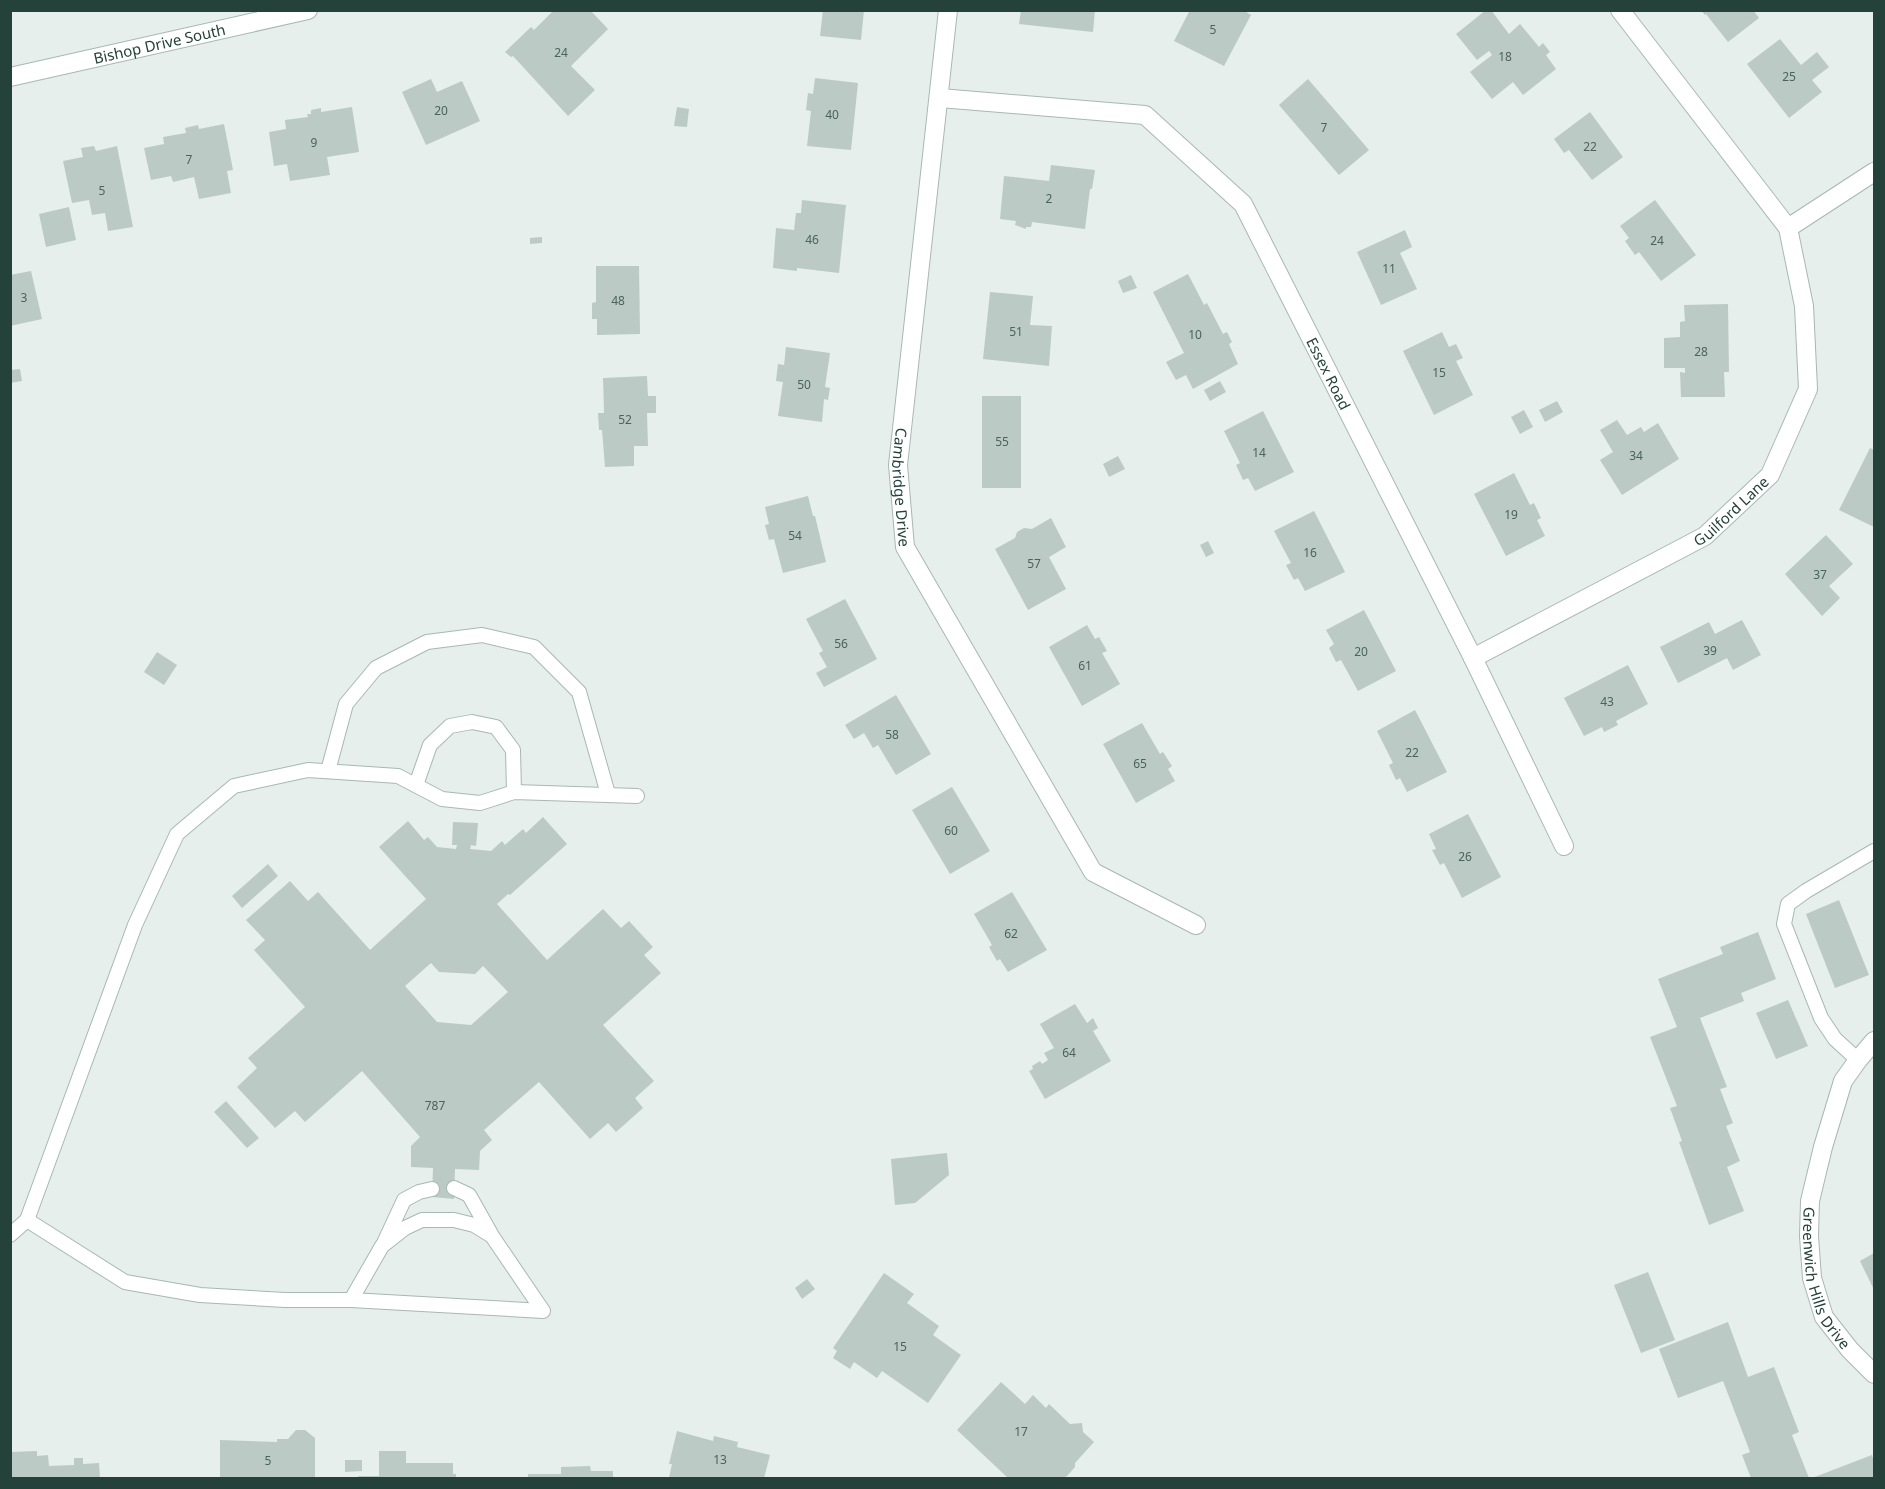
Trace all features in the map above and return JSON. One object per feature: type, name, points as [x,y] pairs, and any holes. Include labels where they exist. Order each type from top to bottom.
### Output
[{"type":"street","name":"Bishop Drive South","points":[[10,77],[308,10]]},
{"type":"street","name":"Cambridge Drive","points":[[948,10],[898,465],[905,547],[1094,872],[1196,925]]},
{"type":"street","name":"Guilford Lane","points":[[1473,658],[1705,536],[1770,476],[1808,388],[1804,306],[1788,228],[1620,10]]},
{"type":"street","name":"Essex Road","points":[[940,98],[1145,115],[1243,204],[1473,658],[1564,846]]},
{"type":"street","points":[[1788,228],[1875,172]]},
{"type":"street","name":"Greenwich Hills Drive","points":[[1875,1041],[1843,1081],[1810,1201],[1809,1236],[1812,1278],[1824,1317],[1850,1350],[1875,1374]]},
{"type":"lane","points":[[328,771],[346,704],[376,668],[427,642],[482,635],[534,647],[579,692],[608,794]]},
{"type":"lane","points":[[416,785],[430,745],[450,726],[472,722],[496,727],[513,750],[514,792]]},
{"type":"lane","points":[[10,1235],[27,1220],[135,925],[177,834],[234,786],[308,770],[398,776],[442,799],[480,803],[514,792],[637,796]]},
{"type":"lane","points":[[1858,1060],[1836,1039],[1821,1018],[1784,924],[1788,904],[1875,851]]},
{"type":"lane","points":[[27,1220],[125,1282],[200,1295],[285,1300],[351,1300],[543,1311],[492,1236],[469,1195],[454,1188]]},
{"type":"lane","points":[[351,1300],[382,1246],[404,1200],[419,1192],[432,1189]]},
{"type":"lane","points":[[382,1246],[405,1228],[422,1220],[454,1220],[474,1225],[492,1236]]},
{"type":"building","points":[[554,10],[590,10],[608,29],[571,66],[595,90],[568,116],[513,56],[505,52],[531,27],[534,30]]},
{"type":"building","points":[[823,10],[864,10],[861,40],[820,36]]},
{"type":"building","points":[[1021,10],[1095,10],[1093,32],[1019,24]]},
{"type":"building","points":[[1190,10],[1243,10],[1251,15],[1224,66],[1174,41]]},
{"type":"building","points":[[1486,10],[1491,10],[1509,34],[1520,24],[1539,47],[1543,43],[1550,52],[1546,55],[1556,69],[1523,95],[1513,82],[1492,99],[1470,72],[1492,55],[1489,51],[1477,60],[1456,34]]},
{"type":"building","points":[[1701,10],[1753,10],[1759,18],[1728,42]]},
{"type":"building","points":[[1780,39],[1801,65],[1817,52],[1829,67],[1812,80],[1822,92],[1789,118],[1747,64]]},
{"type":"building","points":[[815,78],[858,83],[851,150],[807,146],[811,111],[806,110],[808,93],[813,94]]},
{"type":"building","points":[[431,79],[437,92],[462,81],[480,121],[426,145],[402,92]]},
{"type":"building","points":[[1308,79],[1369,150],[1339,175],[1279,105]]},
{"type":"building","points":[[352,107],[359,152],[327,157],[330,175],[290,181],[287,164],[274,166],[269,132],[286,129],[285,120],[308,117],[307,114],[311,114],[311,110],[321,108],[321,112]]},
{"type":"building","points":[[677,107],[689,109],[687,127],[674,126]]},
{"type":"building","points":[[1590,112],[1623,157],[1592,180],[1569,150],[1564,153],[1554,139]]},
{"type":"building","points":[[224,124],[233,170],[227,171],[231,193],[199,199],[194,177],[173,182],[171,176],[151,180],[144,148],[164,144],[163,137],[186,133],[185,128],[198,125],[199,129]]},
{"type":"building","points":[[94,146],[96,151],[117,146],[133,227],[108,231],[105,213],[92,215],[89,200],[72,203],[63,161],[83,157],[81,148]]},
{"type":"building","points":[[1051,165],[1095,170],[1085,229],[1032,222],[1031,227],[1026,227],[1026,229],[1015,225],[1016,221],[1000,219],[1004,176],[1049,181]]},
{"type":"building","points":[[802,200],[846,205],[839,273],[797,268],[797,271],[773,268],[776,228],[794,230],[796,213],[801,213]]},
{"type":"building","points":[[1655,200],[1696,255],[1661,281],[1639,252],[1635,255],[1625,241],[1629,238],[1620,226]]},
{"type":"building","points":[[69,207],[76,240],[46,247],[39,214]]},
{"type":"building","points":[[1405,230],[1412,247],[1400,253],[1417,289],[1381,305],[1357,252]]},
{"type":"building","points":[[542,237],[542,243],[530,244],[530,238]]},
{"type":"building","points":[[596,266],[639,266],[640,334],[597,335],[597,319],[592,319],[592,303],[596,302]]},
{"type":"building","points":[[31,271],[42,319],[10,326],[10,275]]},
{"type":"building","points":[[1188,274],[1223,334],[1227,332],[1232,342],[1229,344],[1238,364],[1193,389],[1186,375],[1176,380],[1166,362],[1184,353],[1153,292]]},
{"type":"building","points":[[1131,275],[1137,288],[1123,293],[1118,281]]},
{"type":"building","points":[[990,292],[1033,296],[1030,325],[1052,326],[1049,366],[983,359]]},
{"type":"building","points":[[1728,304],[1729,372],[1724,372],[1725,397],[1681,397],[1680,372],[1685,373],[1685,368],[1664,368],[1664,338],[1680,337],[1680,322],[1685,321],[1684,305]]},
{"type":"building","points":[[1442,332],[1449,347],[1456,344],[1463,358],[1456,361],[1473,395],[1434,415],[1403,351]]},
{"type":"building","points":[[786,347],[830,353],[825,387],[830,388],[828,400],[824,399],[822,422],[778,416],[783,382],[776,381],[778,364],[784,365]]},
{"type":"building","points":[[20,369],[22,381],[10,383],[10,370]]},
{"type":"building","points":[[647,376],[648,396],[656,396],[656,413],[647,413],[648,446],[634,446],[634,466],[605,467],[598,413],[604,413],[603,378]]},
{"type":"building","points":[[1220,381],[1226,392],[1210,401],[1204,390]]},
{"type":"building","points":[[982,396],[1021,396],[1021,488],[982,488]]},
{"type":"building","points":[[1557,401],[1563,412],[1545,422],[1539,410]]},
{"type":"building","points":[[1524,410],[1533,427],[1520,434],[1511,417]]},
{"type":"building","points":[[1263,411],[1294,472],[1255,491],[1248,478],[1243,480],[1236,465],[1240,463],[1224,431]]},
{"type":"building","points":[[1617,420],[1627,435],[1641,427],[1644,432],[1658,423],[1679,459],[1622,495],[1600,460],[1613,452],[1600,430]]},
{"type":"building","points":[[1870,448],[1874,450],[1874,527],[1839,510]]},
{"type":"building","points":[[1118,456],[1125,469],[1109,477],[1103,464]]},
{"type":"building","points":[[1514,473],[1530,505],[1534,503],[1541,518],[1537,520],[1545,536],[1506,556],[1474,494]]},
{"type":"building","points":[[808,496],[826,562],[783,573],[774,539],[769,540],[765,525],[769,524],[765,507]]},
{"type":"building","points":[[1314,511],[1345,572],[1305,591],[1298,578],[1294,580],[1286,565],[1291,563],[1274,531]]},
{"type":"building","points":[[1051,518],[1066,547],[1049,557],[1066,589],[1028,610],[995,549],[1015,538],[1017,532],[1024,528],[1032,529]]},
{"type":"building","points":[[1826,535],[1853,564],[1829,586],[1840,598],[1822,616],[1785,574]]},
{"type":"building","points":[[1208,541],[1214,553],[1206,557],[1200,545]]},
{"type":"building","points":[[845,599],[877,659],[824,687],[816,673],[827,667],[819,653],[823,651],[806,619]]},
{"type":"building","points":[[1364,610],[1396,671],[1358,691],[1341,660],[1336,662],[1329,648],[1334,644],[1326,630]]},
{"type":"building","points":[[1742,620],[1761,655],[1733,670],[1727,658],[1678,683],[1660,647],[1709,622],[1715,634]]},
{"type":"building","points":[[1087,625],[1095,639],[1099,637],[1107,651],[1102,653],[1120,684],[1082,706],[1049,647]]},
{"type":"building","points":[[157,652],[177,665],[164,685],[144,672]]},
{"type":"building","points":[[1628,665],[1648,704],[1616,721],[1618,725],[1604,732],[1602,727],[1584,736],[1564,698]]},
{"type":"building","points":[[896,695],[931,754],[896,775],[878,745],[873,748],[864,733],[854,739],[845,725]]},
{"type":"building","points":[[1415,710],[1447,772],[1407,792],[1400,778],[1396,780],[1389,765],[1393,763],[1377,731]]},
{"type":"building","points":[[1142,723],[1160,754],[1163,752],[1172,766],[1168,769],[1175,781],[1136,803],[1103,744]]},
{"type":"building","points":[[952,787],[990,851],[950,874],[912,810]]},
{"type":"building","points":[[1468,814],[1501,877],[1462,898],[1444,863],[1440,865],[1432,850],[1436,849],[1429,834]]},
{"type":"building","points":[[543,817],[567,844],[497,904],[547,960],[603,909],[621,928],[629,921],[653,947],[644,955],[661,973],[603,1025],[654,1081],[635,1098],[643,1108],[616,1132],[608,1123],[590,1139],[539,1082],[484,1130],[492,1140],[480,1151],[479,1170],[455,1169],[454,1199],[432,1197],[433,1168],[411,1167],[411,1146],[420,1137],[362,1071],[305,1122],[295,1111],[275,1128],[237,1087],[257,1068],[248,1058],[305,1007],[254,950],[265,940],[246,920],[290,881],[308,901],[318,892],[370,950],[426,899],[379,847],[408,821],[424,840],[428,837],[437,847],[456,849],[457,845],[452,845],[453,822],[478,823],[476,846],[471,845],[470,849],[491,851],[502,841],[505,845],[523,829],[526,833]],"holes":[[[431,963],[439,972],[475,974],[483,966],[508,992],[471,1025],[437,1022],[405,986]]]},
{"type":"building","points":[[268,864],[278,876],[242,908],[232,896]]},
{"type":"building","points":[[1012,892],[1047,950],[1008,972],[1000,959],[997,961],[989,947],[992,945],[974,914]]},
{"type":"building","points":[[1839,900],[1869,975],[1835,988],[1806,914]]},
{"type":"building","points":[[1758,932],[1776,979],[1741,993],[1744,1001],[1700,1018],[1727,1087],[1720,1089],[1733,1123],[1726,1126],[1740,1161],[1727,1167],[1744,1211],[1709,1225],[1679,1142],[1682,1141],[1670,1108],[1677,1106],[1650,1037],[1677,1027],[1658,979],[1723,954],[1720,947]]},
{"type":"building","points":[[1788,1000],[1808,1046],[1776,1059],[1756,1013]]},
{"type":"building","points":[[1075,1004],[1087,1023],[1093,1018],[1098,1028],[1093,1031],[1111,1061],[1045,1099],[1029,1071],[1040,1061],[1042,1064],[1048,1060],[1044,1053],[1054,1048],[1040,1024]]},
{"type":"building","points":[[226,1101],[259,1138],[247,1148],[214,1112]]},
{"type":"building","points":[[947,1153],[949,1175],[915,1203],[895,1205],[891,1159]]},
{"type":"building","points":[[1874,1253],[1874,1290],[1860,1261]]},
{"type":"building","points":[[1648,1272],[1675,1340],[1641,1353],[1614,1285]]},
{"type":"building","points":[[884,1273],[914,1294],[907,1303],[939,1326],[933,1335],[961,1355],[928,1403],[882,1371],[877,1378],[854,1362],[850,1369],[833,1358],[837,1351],[833,1348]]},
{"type":"building","points":[[807,1279],[815,1289],[802,1299],[795,1288]]},
{"type":"building","points":[[1728,1322],[1748,1377],[1774,1367],[1799,1432],[1792,1435],[1809,1478],[1751,1478],[1742,1455],[1750,1452],[1723,1381],[1678,1398],[1659,1349]]},
{"type":"building","points":[[1001,1382],[1025,1404],[1033,1395],[1046,1408],[1049,1404],[1070,1424],[1082,1423],[1083,1432],[1094,1442],[1075,1463],[1075,1467],[1067,1476],[1062,1478],[1008,1478],[957,1430]]},
{"type":"building","points":[[296,1430],[305,1430],[315,1438],[315,1478],[220,1478],[220,1440],[277,1442],[277,1439],[288,1439]]},
{"type":"building","points":[[677,1431],[713,1441],[714,1436],[738,1442],[737,1447],[770,1455],[764,1478],[669,1478],[672,1464],[669,1464]]},
{"type":"building","points":[[37,1451],[37,1456],[48,1455],[49,1466],[74,1465],[74,1458],[83,1458],[83,1464],[99,1463],[100,1478],[10,1478],[10,1452]]},
{"type":"building","points":[[379,1451],[406,1451],[406,1463],[453,1463],[453,1474],[456,1474],[456,1478],[358,1478],[358,1476],[379,1476]]},
{"type":"building","points":[[1872,1455],[1874,1478],[1812,1478]]},
{"type":"building","points":[[345,1460],[362,1460],[362,1471],[345,1472]]},
{"type":"building","points":[[590,1466],[591,1471],[613,1471],[613,1478],[528,1478],[528,1474],[561,1474],[561,1467]]}]
